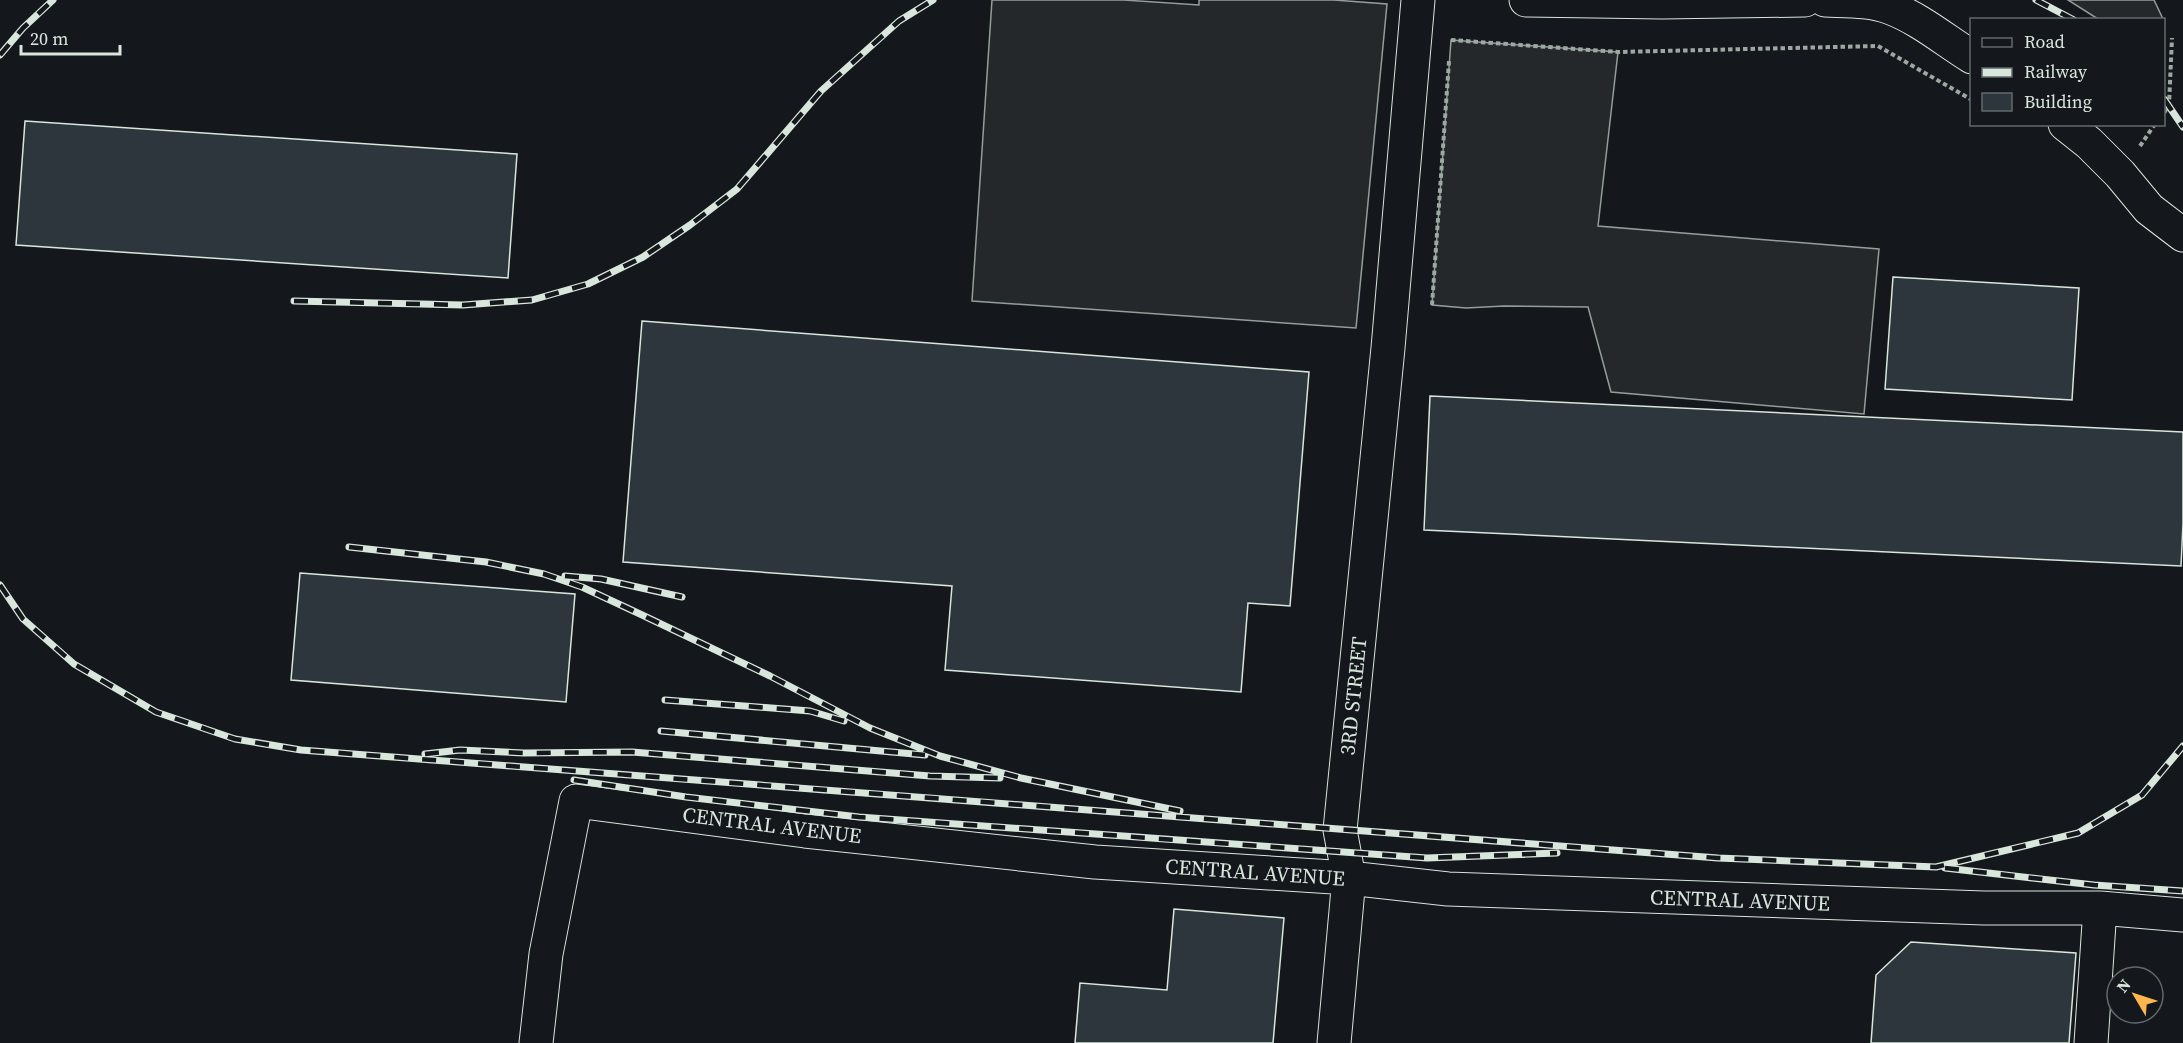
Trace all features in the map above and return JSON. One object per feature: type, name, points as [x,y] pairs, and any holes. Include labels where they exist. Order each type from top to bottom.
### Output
[{"type":"street","name":"3RD STREET","points":[[1334,1043],[1349,878],[1340,830],[1388,348],[1418,0]]},
{"type":"street","points":[[1526,0],[1662,2],[1805,0]]},
{"type":"street","points":[[1825,0],[1861,1],[1890,8],[1915,20],[1970,56]]},
{"type":"street","points":[[2068,126],[2089,143],[2150,208],[2183,235]]},
{"type":"street","name":"CENTRAL AVENUE","points":[[536,1043],[546,954],[576,801],[805,831],[1095,862],[1349,878],[1448,890],[1984,908],[2100,908],[2183,915]]},
{"type":"street","points":[[2091,1043],[2100,908]]},
{"type":"path","points":[[1432,305],[1451,30]]},
{"type":"path","points":[[2165,110],[2169,105],[2172,38]]},
{"type":"path","points":[[1451,40],[1618,52],[1878,46],[1970,99]]},
{"type":"shaded area","points":[[992,0],[1124,0],[1199,5],[1199,0],[1334,0],[1387,4],[1356,328],[972,301]]},
{"type":"shaded area","points":[[2068,0],[2154,0],[2163,18],[2096,18]]},
{"type":"shaded area","points":[[1451,40],[1618,52],[1598,226],[1879,249],[1864,414],[1611,392],[1588,307],[1466,308],[1432,305]]},
{"type":"building","points":[[25,121],[517,154],[508,278],[16,245]]},
{"type":"building","points":[[1893,277],[2079,288],[2072,400],[1885,389]]},
{"type":"building","points":[[642,321],[1309,372],[1290,606],[1248,603],[1241,692],[945,670],[952,586],[623,562]]},
{"type":"building","points":[[1430,396],[2183,432],[2181,566],[1424,530]]},
{"type":"building","points":[[300,573],[575,594],[566,702],[291,680]]},
{"type":"building","points":[[1174,909],[1284,918],[1273,1043],[1075,1043],[1080,983],[1167,990]]},
{"type":"building","points":[[1911,942],[2076,953],[2069,1043],[1871,1043],[1876,975]]},
{"type":"railway","points":[[0,55],[23,28],[53,0]]},
{"type":"railway","points":[[294,301],[463,305],[532,300],[588,284],[643,257],[737,189],[821,91],[899,21],[933,0]]},
{"type":"railway","points":[[2036,0],[2070,18]]},
{"type":"railway","points":[[2165,100],[2183,127]]},
{"type":"railway","points":[[349,547],[486,562],[544,574],[582,587],[770,676],[870,728],[940,756],[1021,778],[1180,811]]},
{"type":"railway","points":[[565,576],[601,579],[682,597]]},
{"type":"railway","points":[[0,585],[23,619],[74,664],[156,712],[235,739],[301,750],[1718,858],[1936,867],[2078,833],[2142,795],[2183,746]]},
{"type":"railway","points":[[665,700],[810,711],[844,721]]},
{"type":"railway","points":[[661,731],[925,755]]},
{"type":"railway","points":[[425,754],[460,750],[524,753],[632,752],[930,776],[1000,778]]},
{"type":"railway","points":[[574,780],[686,797],[859,817],[1427,858],[1557,853]]},
{"type":"railway","points":[[1945,868],[2094,885],[2183,891]]}]
